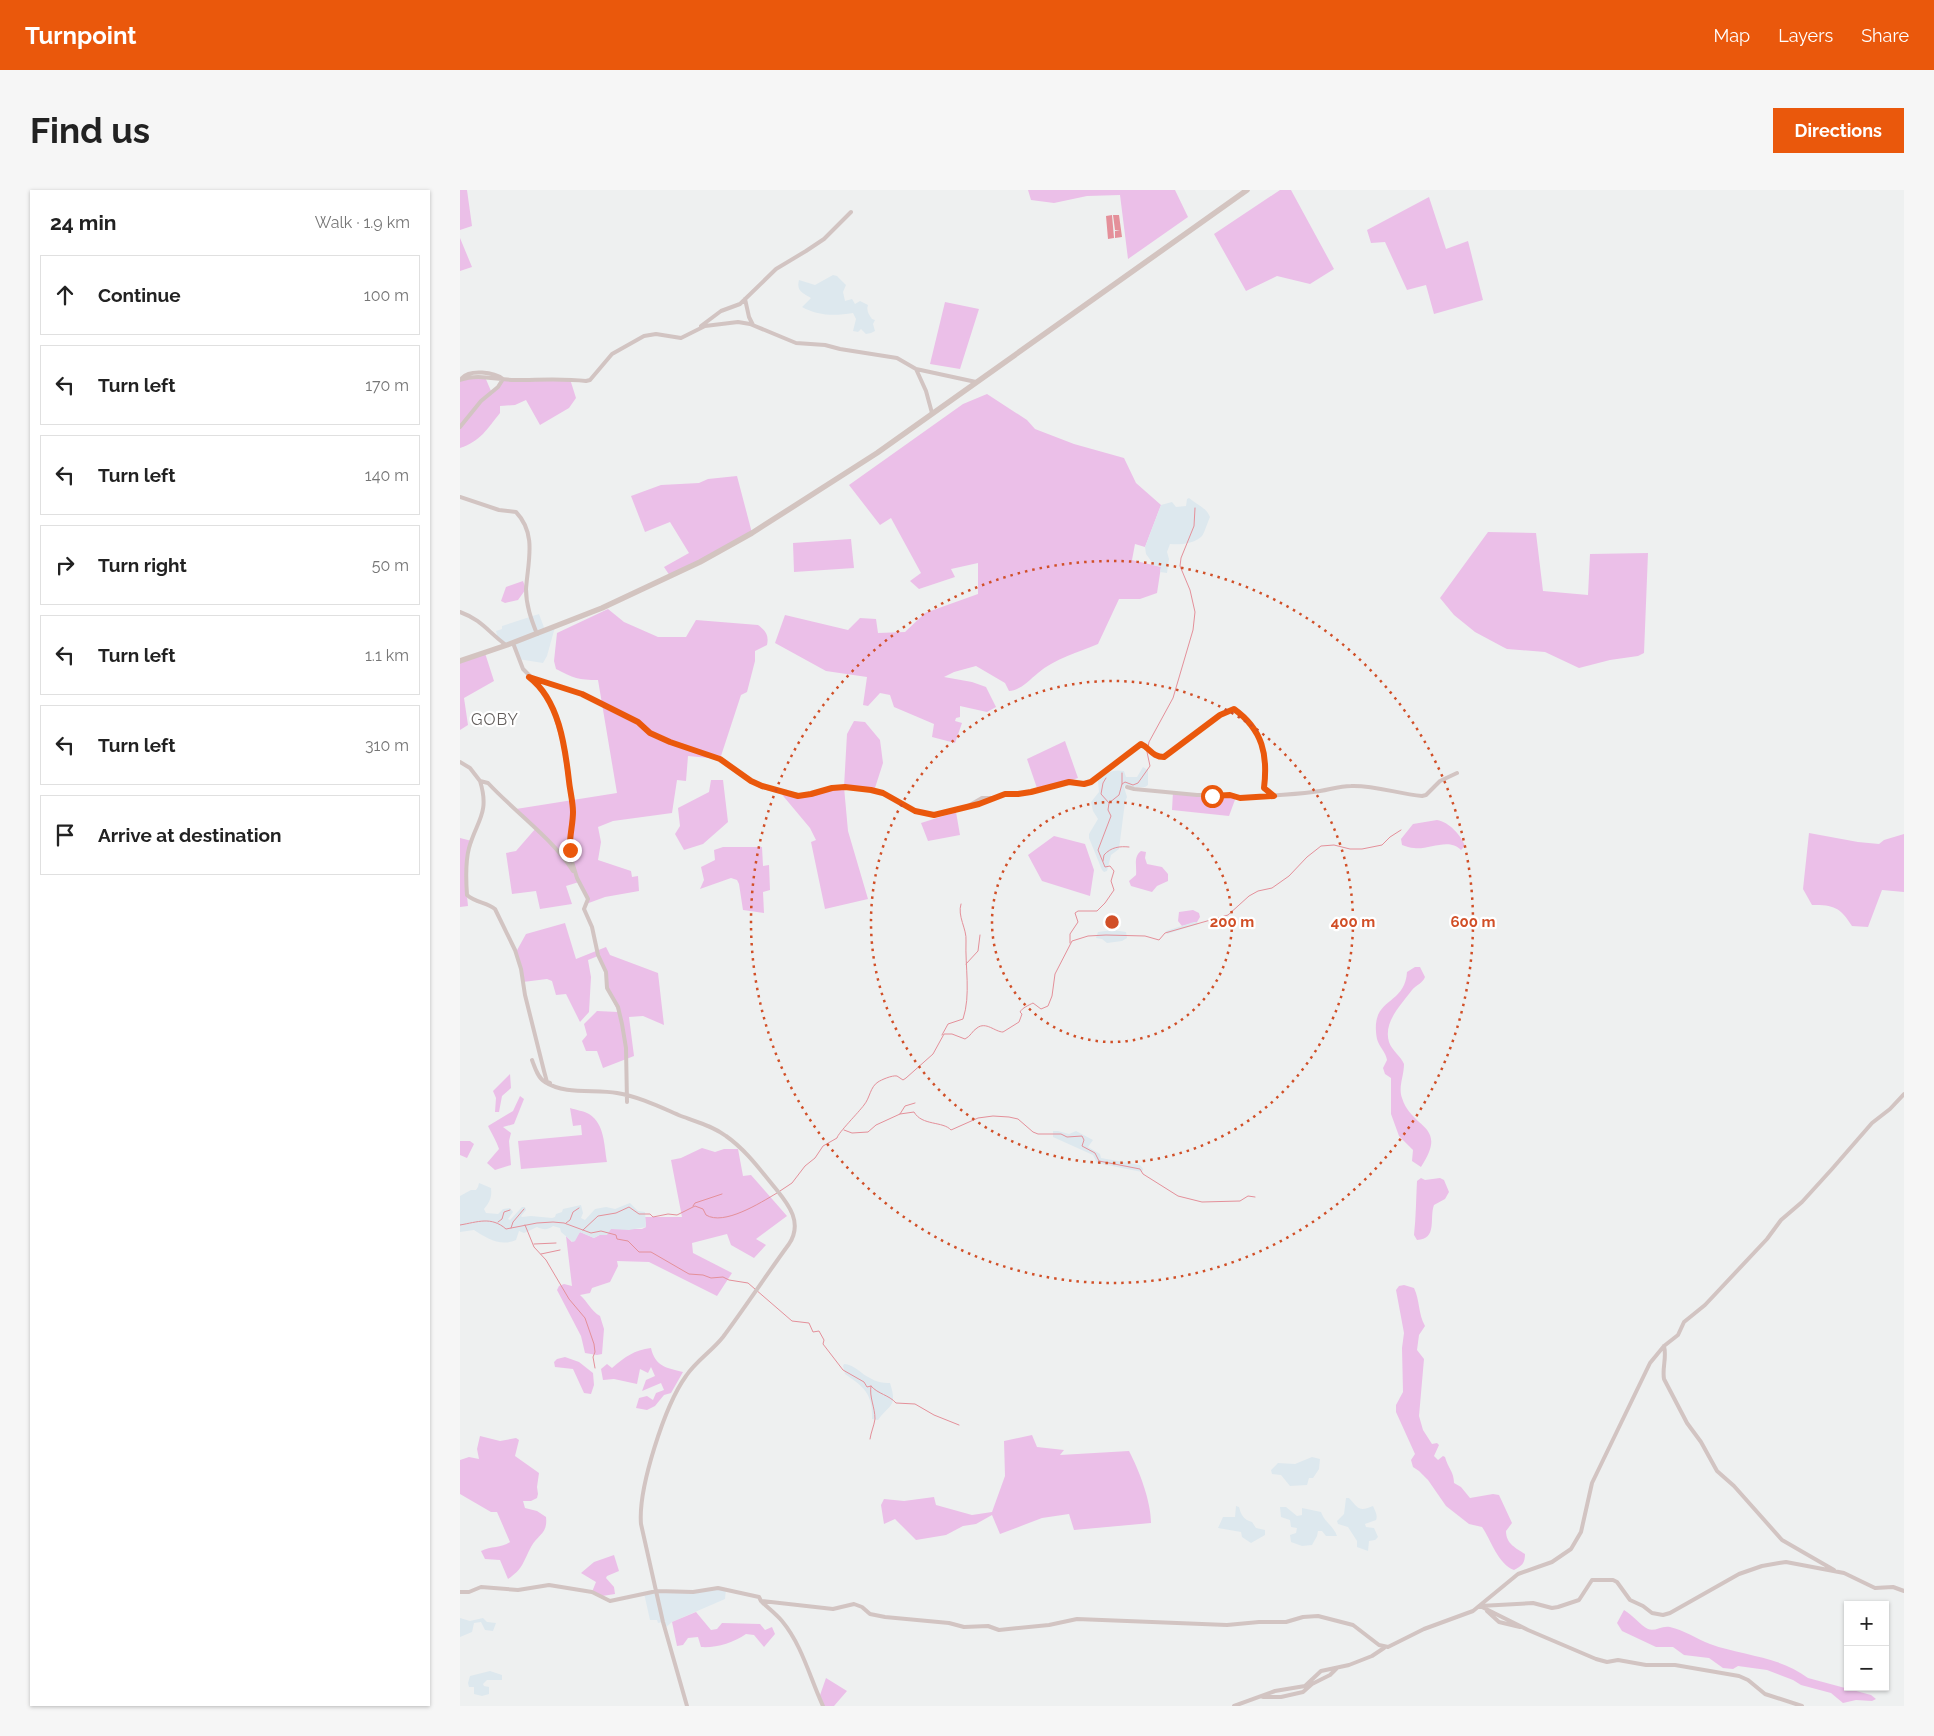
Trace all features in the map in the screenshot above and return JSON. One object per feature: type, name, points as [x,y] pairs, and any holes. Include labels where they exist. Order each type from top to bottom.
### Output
[{"type":"main road","points":[[460,661],[537,634],[602,608],[700,562],[752,533],[877,453],[1247,190]]},
{"type":"street","points":[[460,380],[469,376],[503,379],[590,380],[616,350],[644,336],[656,334],[681,338],[698,329],[722,311],[736,306],[776,269],[824,238],[851,212]]},
{"type":"street","points":[[745,299],[753,325]]},
{"type":"street","points":[[698,329],[731,322],[744,322],[796,343],[825,345],[897,358],[916,369],[976,382]]},
{"type":"street","points":[[916,369],[926,391],[932,413]]},
{"type":"street","points":[[460,427],[475,408],[498,387],[503,379]]},
{"type":"street","points":[[460,497],[499,510],[516,512],[526,524],[530,546],[526,589],[528,605],[537,634]]},
{"type":"street","points":[[460,612],[480,621],[493,635],[510,644],[523,669],[536,682],[553,709],[563,742],[573,810],[569,841],[570,855],[577,878]]},
{"type":"street","points":[[529,677],[582,694],[638,722],[650,733],[720,759],[751,781],[762,786],[798,796],[832,788],[845,787],[871,790],[883,793],[906,807],[927,815],[968,807],[1005,794],[1031,792],[1060,784],[1091,782],[1141,744],[1148,747],[1151,753],[1156,756],[1164,757],[1220,715],[1234,709],[1247,718],[1261,743],[1266,766],[1264,788],[1274,796]]},
{"type":"street","points":[[460,762],[470,768],[480,781],[485,803],[482,818],[469,849],[467,895],[474,901],[489,905],[495,909],[515,950],[522,969],[525,995],[547,1082],[553,1085]]},
{"type":"street","points":[[1127,787],[1197,795],[1230,795],[1240,798],[1314,792],[1349,786],[1382,788],[1422,796],[1426,795],[1440,781],[1457,773]]},
{"type":"street","points":[[480,781],[488,783],[531,823],[566,860],[588,899],[584,909],[592,927],[598,955],[606,972],[606,988],[618,1008],[622,1024],[626,1048],[627,1102]]},
{"type":"street","points":[[532,1060],[539,1077],[545,1082],[564,1089],[598,1090],[626,1095],[655,1104],[710,1127],[726,1136],[745,1153],[785,1199],[795,1222],[794,1236],[719,1341],[687,1373],[673,1397],[644,1490],[641,1524],[664,1622],[687,1706]]},
{"type":"street","points":[[1234,1706],[1280,1689],[1305,1686],[1321,1671],[1349,1665],[1372,1656],[1384,1648],[1424,1629],[1482,1607],[1518,1574],[1563,1556],[1577,1541],[1592,1483],[1648,1368],[1664,1346],[1678,1335],[1684,1322],[1705,1305],[1781,1220],[1802,1202],[1872,1123],[1890,1109],[1904,1094]]},
{"type":"street","points":[[1664,1346],[1666,1359],[1663,1373],[1668,1388],[1686,1423],[1701,1442],[1717,1471],[1734,1486],[1782,1540],[1826,1566],[1875,1588],[1893,1587],[1904,1591]]},
{"type":"street","points":[[1482,1607],[1533,1603],[1552,1608],[1558,1607],[1579,1600],[1592,1580],[1613,1580],[1617,1582],[1630,1600],[1652,1613],[1662,1615],[1670,1613],[1739,1574],[1762,1566],[1786,1562],[1844,1573]]},
{"type":"street","points":[[460,1592],[470,1592],[481,1588],[518,1590],[549,1585],[592,1592],[610,1601],[657,1591],[693,1592],[718,1588],[759,1597],[782,1622],[793,1640],[809,1670],[823,1706]]},
{"type":"street","points":[[761,1601],[833,1609],[854,1604],[862,1607],[870,1614],[886,1617],[949,1623],[964,1627],[988,1626],[999,1630],[1048,1625],[1077,1618],[1227,1625],[1286,1622],[1302,1617],[1318,1616],[1354,1625],[1384,1648]]},
{"type":"street","points":[[1482,1607],[1578,1652],[1607,1662],[1618,1660],[1646,1664],[1675,1665],[1738,1676],[1748,1680],[1765,1694],[1802,1706]]},
{"type":"street","points":[[1258,1697],[1282,1696],[1303,1692],[1312,1684],[1330,1675],[1338,1667]]},
{"type":"shaded area","points":[[460,190],[467,190],[472,226],[460,230]]},
{"type":"shaded area","points":[[1028,190],[1175,190],[1188,217],[1128,259],[1120,195],[1087,196],[1054,203],[1031,200]]},
{"type":"shaded area","points":[[1280,190],[1291,190],[1334,269],[1310,284],[1277,276],[1246,291],[1214,234]]},
{"type":"shaded area","points":[[1429,197],[1446,249],[1468,241],[1483,300],[1434,314],[1426,285],[1407,290],[1385,242],[1371,243],[1367,230]]},
{"type":"shaded area","points":[[1112,215],[1114,238],[1108,239],[1106,216]]},
{"type":"shaded area","points":[[1113,215],[1119,215],[1122,237],[1115,238],[1115,231],[1120,230],[1115,230]]},
{"type":"shaded area","points":[[460,238],[472,267],[460,271]]},
{"type":"shaded area","points":[[945,302],[979,309],[960,369],[930,364]]},
{"type":"shaded area","points":[[485,377],[491,391],[498,387],[503,379],[570,379],[576,398],[569,408],[540,425],[526,400],[515,405],[500,406],[500,413],[483,434],[473,442],[460,448],[460,380]]},
{"type":"shaded area","points":[[987,394],[1027,420],[1035,429],[1074,444],[1124,458],[1136,483],[1161,505],[1145,547],[1135,544],[1132,560],[1161,567],[1157,593],[1140,599],[1119,599],[1098,644],[1051,664],[1017,689],[1009,691],[1005,683],[976,666],[944,677],[972,682],[986,687],[996,707],[987,712],[960,706],[960,717],[956,718],[955,721],[962,723],[955,743],[932,737],[934,724],[894,707],[890,695],[880,693],[868,706],[863,705],[867,677],[826,671],[775,643],[785,615],[848,630],[860,618],[876,619],[878,633],[905,632],[925,613],[978,594],[978,563],[951,569],[955,577],[919,589],[910,581],[921,573],[891,518],[880,525],[849,485],[963,404]]},
{"type":"shaded area","points":[[737,476],[752,533],[670,576],[664,567],[689,553],[670,522],[645,532],[631,496],[661,485],[699,483],[708,479]]},
{"type":"shaded area","points":[[1488,532],[1536,533],[1543,591],[1588,595],[1590,554],[1648,553],[1644,653],[1638,656],[1610,660],[1579,668],[1545,652],[1507,649],[1475,632],[1454,615],[1440,598]]},
{"type":"shaded area","points":[[851,539],[854,568],[794,572],[793,543]]},
{"type":"shaded area","points":[[523,581],[526,589],[518,600],[505,603],[501,601],[506,587]]},
{"type":"shaded area","points":[[608,609],[624,622],[658,637],[686,637],[696,620],[758,625],[763,629],[768,638],[767,645],[755,651],[755,661],[747,692],[741,695],[720,759],[688,756],[686,781],[677,780],[672,813],[613,821],[598,827],[601,842],[598,860],[631,871],[632,877],[638,876],[639,891],[605,897],[586,904],[588,899],[579,882],[566,886],[572,904],[540,909],[536,891],[512,894],[506,853],[516,851],[536,828],[516,809],[617,793],[598,680],[581,679],[567,675],[556,669],[554,661],[557,633]]},
{"type":"shaded area","points":[[539,614],[545,630],[555,627],[547,656],[543,663],[518,659],[513,643],[507,645],[498,639],[496,631],[502,629],[502,626]]},
{"type":"shaded area","points":[[485,653],[494,681],[464,698],[468,725],[460,730],[460,661]]},
{"type":"shaded area","points":[[854,721],[865,722],[880,740],[883,763],[874,791],[844,787],[847,734]]},
{"type":"shaded area","points":[[1065,741],[1078,778],[1038,791],[1027,759]]},
{"type":"shaded area","points":[[711,780],[723,780],[728,822],[703,844],[684,850],[675,834],[680,826],[678,808],[709,792]]},
{"type":"shaded area","points":[[844,787],[848,831],[868,899],[825,909],[811,842],[816,840],[810,828],[779,791],[804,796]]},
{"type":"shaded area","points":[[1173,792],[1236,797],[1229,816],[1172,810]]},
{"type":"shaded area","points":[[956,812],[960,835],[928,841],[921,823]]},
{"type":"shaded area","points":[[1437,820],[1446,823],[1458,833],[1465,846],[1461,850],[1451,844],[1420,848],[1402,845],[1401,839],[1413,824]]},
{"type":"shaded area","points":[[1809,833],[1879,844],[1884,840],[1904,834],[1904,892],[1882,890],[1868,927],[1852,926],[1836,908],[1812,905],[1803,889]]},
{"type":"shaded area","points":[[1054,836],[1085,844],[1094,870],[1090,896],[1042,881],[1028,855]]},
{"type":"shaded area","points":[[460,838],[472,841],[467,864],[468,906],[460,907]]},
{"type":"shaded area","points":[[723,847],[762,847],[763,866],[769,865],[770,890],[763,892],[764,913],[743,910],[737,880],[731,878],[700,889],[704,880],[701,867],[715,860],[714,850]]},
{"type":"shaded area","points":[[1141,851],[1146,852],[1147,864],[1162,867],[1168,874],[1168,881],[1157,886],[1152,892],[1131,886],[1129,881],[1136,875],[1136,859]]},
{"type":"shaded area","points":[[1193,910],[1199,913],[1200,917],[1197,922],[1182,926],[1178,921],[1179,912]]},
{"type":"shaded area","points":[[565,923],[576,959],[606,947],[610,955],[658,973],[664,1025],[643,1016],[629,1017],[634,1056],[603,1068],[597,1051],[586,1051],[582,1041],[587,1035],[584,1024],[597,1011],[618,1012],[607,988],[607,978],[598,956],[588,960],[591,977],[589,1012],[580,1022],[566,994],[556,995],[552,981],[547,979],[523,982],[516,952],[526,934]]},
{"type":"shaded area","points":[[1415,967],[1420,967],[1425,977],[1412,990],[1394,1014],[1388,1035],[1390,1045],[1404,1064],[1402,1098],[1413,1116],[1426,1128],[1430,1135],[1429,1153],[1421,1167],[1412,1161],[1413,1150],[1399,1136],[1391,1114],[1391,1078],[1385,1074],[1383,1068],[1387,1060],[1377,1039],[1376,1025],[1382,1008],[1400,991],[1405,983],[1407,972]]},
{"type":"shaded area","points":[[510,1074],[511,1088],[502,1096],[499,1112],[495,1112],[496,1098],[493,1091]]},
{"type":"shaded area","points":[[520,1096],[524,1099],[514,1124],[503,1127],[511,1133],[509,1141],[511,1165],[495,1170],[487,1163],[499,1149],[488,1126],[513,1111]]},
{"type":"shaded area","points":[[570,1108],[589,1114],[598,1123],[603,1136],[607,1162],[521,1169],[518,1141],[582,1135],[581,1125],[573,1126]]},
{"type":"shaded area","points":[[460,1141],[470,1141],[474,1144],[467,1158],[460,1155]]},
{"type":"shaded area","points":[[702,1148],[715,1152],[724,1149],[738,1149],[743,1176],[751,1175],[787,1216],[756,1239],[766,1245],[754,1258],[731,1245],[727,1234],[692,1243],[693,1253],[732,1273],[717,1296],[649,1262],[617,1261],[618,1266],[610,1282],[592,1288],[590,1293],[580,1295],[594,1312],[600,1316],[604,1329],[602,1354],[585,1353],[581,1336],[557,1290],[559,1286],[564,1284],[572,1286],[566,1236],[572,1242],[580,1232],[594,1238],[611,1229],[642,1229],[646,1227],[645,1217],[682,1217],[671,1160],[681,1158]]},
{"type":"shaded area","points":[[1421,1178],[1425,1180],[1440,1178],[1444,1180],[1449,1192],[1445,1199],[1434,1205],[1432,1227],[1428,1236],[1417,1240],[1414,1235],[1417,1181]]},
{"type":"shaded area","points":[[1404,1285],[1414,1288],[1425,1326],[1419,1335],[1417,1350],[1424,1359],[1419,1416],[1423,1430],[1432,1444],[1437,1443],[1439,1445],[1434,1456],[1438,1460],[1443,1456],[1445,1457],[1454,1483],[1461,1487],[1470,1498],[1493,1494],[1499,1495],[1512,1523],[1506,1531],[1506,1535],[1512,1545],[1525,1554],[1522,1564],[1514,1570],[1508,1567],[1499,1557],[1482,1527],[1469,1524],[1446,1506],[1428,1480],[1413,1467],[1411,1460],[1415,1454],[1396,1412],[1396,1405],[1403,1392],[1402,1348],[1404,1333],[1396,1290],[1399,1286]]},
{"type":"shaded area","points":[[651,1348],[655,1359],[662,1365],[683,1372],[671,1393],[664,1395],[655,1406],[647,1410],[636,1408],[639,1398],[647,1396],[653,1400],[656,1393],[664,1390],[661,1383],[642,1391],[646,1380],[655,1376],[651,1367],[648,1373],[640,1369],[637,1384],[614,1379],[603,1380],[601,1369],[607,1364],[612,1368],[630,1355],[640,1350]]},
{"type":"shaded area","points":[[565,1357],[579,1362],[593,1373],[594,1385],[591,1394],[584,1393],[573,1369],[555,1367],[554,1362],[557,1359]]},
{"type":"shaded area","points":[[1032,1435],[1037,1447],[1064,1450],[1060,1455],[1129,1451],[1144,1486],[1151,1523],[1074,1530],[1069,1514],[1042,1518],[1000,1534],[992,1515],[976,1524],[963,1526],[946,1535],[916,1540],[895,1519],[884,1524],[881,1505],[884,1499],[904,1501],[934,1497],[936,1505],[972,1515],[992,1512],[1005,1476],[1004,1441]]},
{"type":"shaded area","points":[[480,1436],[500,1441],[516,1438],[519,1440],[515,1456],[539,1473],[537,1498],[531,1501],[523,1501],[525,1508],[537,1511],[546,1517],[544,1531],[531,1547],[520,1568],[508,1579],[500,1560],[485,1559],[481,1551],[510,1542],[497,1512],[491,1512],[460,1494],[460,1460],[469,1457],[479,1459],[477,1449]]},
{"type":"shaded area","points":[[614,1555],[619,1571],[606,1578],[614,1587],[615,1594],[602,1596],[592,1592],[596,1582],[581,1573],[594,1562]]},
{"type":"shaded area","points":[[726,1589],[725,1599],[672,1622],[665,1628],[663,1622],[658,1623],[657,1620],[650,1620],[644,1593],[663,1591],[693,1592]]},
{"type":"shaded area","points":[[1624,1610],[1648,1629],[1675,1628],[1710,1644],[1773,1661],[1785,1665],[1808,1678],[1844,1688],[1844,1691],[1856,1691],[1871,1695],[1876,1699],[1872,1701],[1856,1700],[1843,1703],[1831,1693],[1801,1685],[1767,1670],[1738,1666],[1733,1669],[1723,1668],[1709,1658],[1684,1655],[1673,1647],[1656,1647],[1622,1631],[1617,1623]]},
{"type":"shaded area","points":[[696,1612],[711,1630],[717,1629],[722,1623],[760,1624],[765,1630],[772,1627],[775,1634],[764,1647],[754,1635],[746,1634],[736,1640],[718,1646],[701,1647],[698,1637],[688,1638],[683,1645],[677,1646],[672,1622]]},
{"type":"shaded area","points":[[826,1678],[847,1691],[834,1706],[823,1706],[819,1698]]},
{"type":"sand","points":[[833,275],[837,276],[846,285],[843,292],[845,301],[852,299],[855,304],[860,301],[868,305],[868,312],[872,319],[875,320],[873,324],[875,331],[866,334],[861,329],[858,332],[853,331],[856,319],[853,313],[827,314],[814,312],[802,307],[811,298],[799,289],[799,280],[815,285]]},
{"type":"sand","points":[[1189,498],[1204,508],[1210,517],[1205,530],[1202,536],[1195,541],[1170,544],[1167,552],[1169,559],[1167,573],[1160,572],[1161,567],[1154,565],[1146,554],[1145,547],[1161,505],[1172,502],[1176,507],[1186,506],[1187,499]]},
{"type":"sand","points":[[1143,767],[1148,770],[1148,785],[1145,787],[1134,787],[1125,785],[1127,797],[1119,849],[1111,855],[1107,871],[1104,872],[1089,838],[1089,834],[1098,819],[1093,811],[1091,802],[1099,792],[1098,781],[1113,771],[1124,771],[1126,777],[1137,777]]},
{"type":"sand","points":[[1194,922],[1198,924],[1167,934],[1166,931]]},
{"type":"sand","points":[[1113,930],[1126,932],[1127,938],[1122,941],[1107,943],[1102,939],[1096,938],[1098,932]]},
{"type":"sand","points":[[1053,1131],[1069,1134],[1076,1131],[1093,1140],[1088,1147],[1100,1154],[1101,1158],[1140,1165],[1143,1169],[1142,1172],[1097,1163],[1093,1155],[1053,1137]]},
{"type":"sand","points":[[479,1183],[491,1188],[490,1199],[484,1209],[486,1213],[498,1214],[503,1209],[510,1208],[513,1212],[508,1219],[510,1220],[522,1207],[525,1207],[526,1210],[522,1217],[552,1218],[562,1212],[563,1209],[581,1205],[583,1213],[581,1218],[585,1220],[595,1209],[606,1207],[615,1209],[630,1203],[638,1211],[645,1212],[646,1227],[629,1230],[611,1229],[607,1235],[599,1235],[594,1238],[580,1232],[573,1242],[561,1232],[560,1228],[553,1226],[545,1229],[537,1227],[524,1233],[519,1231],[516,1240],[505,1243],[489,1239],[474,1230],[460,1232],[460,1196],[471,1190],[476,1190]]},
{"type":"sand","points":[[844,1364],[848,1364],[875,1380],[890,1383],[893,1401],[878,1420],[872,1419],[869,1397],[862,1387],[845,1374]]},
{"type":"sand","points":[[1312,1457],[1320,1459],[1319,1469],[1313,1478],[1309,1478],[1307,1485],[1290,1486],[1281,1475],[1272,1474],[1271,1470],[1278,1463],[1295,1464]]},
{"type":"sand","points":[[1346,1498],[1349,1498],[1362,1509],[1373,1506],[1377,1516],[1376,1520],[1365,1524],[1366,1527],[1374,1528],[1378,1537],[1375,1540],[1369,1541],[1368,1551],[1357,1547],[1357,1541],[1348,1527],[1338,1524],[1337,1521],[1344,1514]]},
{"type":"sand","points":[[1236,1506],[1239,1507],[1243,1517],[1252,1522],[1256,1528],[1265,1530],[1265,1535],[1251,1543],[1242,1537],[1241,1532],[1218,1528],[1223,1517],[1235,1517]]},
{"type":"sand","points":[[1280,1507],[1286,1507],[1297,1516],[1302,1515],[1302,1508],[1321,1512],[1337,1536],[1326,1536],[1322,1531],[1318,1531],[1312,1545],[1302,1546],[1291,1542],[1290,1535],[1296,1533],[1297,1528],[1291,1527],[1290,1520],[1281,1517]]},
{"type":"sand","points":[[460,1618],[470,1621],[483,1618],[487,1622],[496,1623],[493,1631],[485,1630],[481,1622],[474,1623],[472,1632],[460,1637]]},
{"type":"sand","points":[[490,1671],[502,1675],[502,1680],[487,1680],[483,1684],[489,1687],[489,1694],[482,1696],[474,1694],[474,1687],[469,1687],[468,1683],[470,1676]]},
{"type":"waterway","points":[[1070,943],[1070,934],[1078,922],[1075,913],[1078,911],[1097,911],[1114,890],[1111,881],[1114,871],[1110,866],[1105,867],[1098,850],[1111,816],[1108,810],[1109,803],[1119,795],[1122,784],[1125,782],[1133,785],[1138,783],[1150,766],[1147,752],[1149,742],[1173,698],[1193,630],[1195,612],[1190,590],[1180,566],[1181,558],[1194,526],[1195,508]]},
{"type":"waterway","points":[[1122,773],[1122,784]]},
{"type":"waterway","points":[[1106,778],[1101,794],[1109,803]]},
{"type":"waterway","points":[[780,1191],[792,1183],[805,1166],[815,1158],[823,1146],[837,1138],[866,1102],[875,1084],[892,1076],[897,1076],[903,1080],[906,1078],[933,1054],[944,1034],[952,1034],[965,1039],[980,1026],[987,1026],[1003,1032],[1019,1022],[1022,1009],[1033,1003],[1041,1009],[1048,1006],[1052,996],[1055,974],[1072,941],[1088,936],[1106,935],[1145,936],[1159,940],[1165,933],[1228,915],[1249,896],[1258,891],[1272,888],[1289,876],[1307,857],[1321,846],[1334,845],[1350,849],[1362,849],[1382,845],[1401,830]]},
{"type":"waterway","points":[[1103,861],[1104,855],[1110,850],[1119,847],[1129,847]]},
{"type":"waterway","points":[[942,1035],[948,1024],[963,1019],[967,1000],[966,936],[960,913],[961,904]]},
{"type":"waterway","points":[[966,964],[978,951],[980,935]]},
{"type":"waterway","points":[[844,1130],[852,1133],[868,1132],[876,1125],[900,1114],[905,1106],[915,1103]]},
{"type":"waterway","points":[[900,1114],[914,1112],[922,1119],[943,1125],[951,1130],[978,1118],[993,1116],[1018,1119],[1038,1134],[1061,1134],[1067,1137],[1082,1136],[1084,1140],[1082,1146],[1095,1153],[1099,1161],[1140,1169],[1143,1174],[1178,1196],[1202,1202],[1240,1201],[1248,1196],[1255,1197]]},
{"type":"waterway","points":[[583,1230],[598,1216],[616,1213],[629,1207],[639,1214],[650,1214],[653,1217],[668,1214],[677,1215],[695,1206],[703,1209],[706,1215],[722,1218],[742,1212],[777,1193]]},
{"type":"waterway","points":[[693,1206],[695,1203],[722,1194]]},
{"type":"waterway","points":[[566,1223],[570,1220],[573,1212],[579,1208]]},
{"type":"waterway","points":[[511,1228],[513,1222],[524,1209]]},
{"type":"waterway","points":[[498,1222],[502,1219],[504,1212],[510,1210]]},
{"type":"waterway","points":[[460,1225],[490,1221],[506,1229],[537,1223],[564,1223],[591,1233],[601,1231],[616,1235],[617,1239],[628,1241],[639,1252],[651,1252],[689,1274],[703,1275],[711,1278],[723,1277],[729,1280],[748,1283],[792,1321],[809,1323],[813,1332],[819,1331],[824,1340],[823,1344],[843,1370],[864,1382],[867,1387],[871,1386],[896,1403],[915,1404],[934,1415],[959,1425]]},
{"type":"waterway","points":[[525,1225],[534,1247],[546,1260],[569,1299],[585,1318],[594,1344],[595,1352],[593,1357],[595,1368]]},
{"type":"waterway","points":[[534,1244],[556,1243]]},
{"type":"waterway","points":[[541,1254],[560,1250]]},
{"type":"waterway","points":[[870,1439],[875,1419],[871,1386]]},
{"type":"district","name":"GOBY","points":[[495,719]]},
{"type":"route","points":[[570,850],[569,841],[573,810],[563,742],[553,709],[536,682],[529,677],[582,694],[638,722],[650,733],[690,750],[720,759],[751,781],[762,786],[798,796],[832,788],[845,787],[871,790],[883,793],[906,807],[927,815],[979,804],[1005,794],[1031,792],[1069,782],[1084,784],[1091,782],[1098,779],[1115,762],[1141,744],[1148,747],[1151,753],[1156,756],[1164,757],[1211,721],[1234,709],[1247,718],[1261,743],[1266,766],[1264,788],[1274,796],[1240,798],[1230,795],[1212,796]]}]
